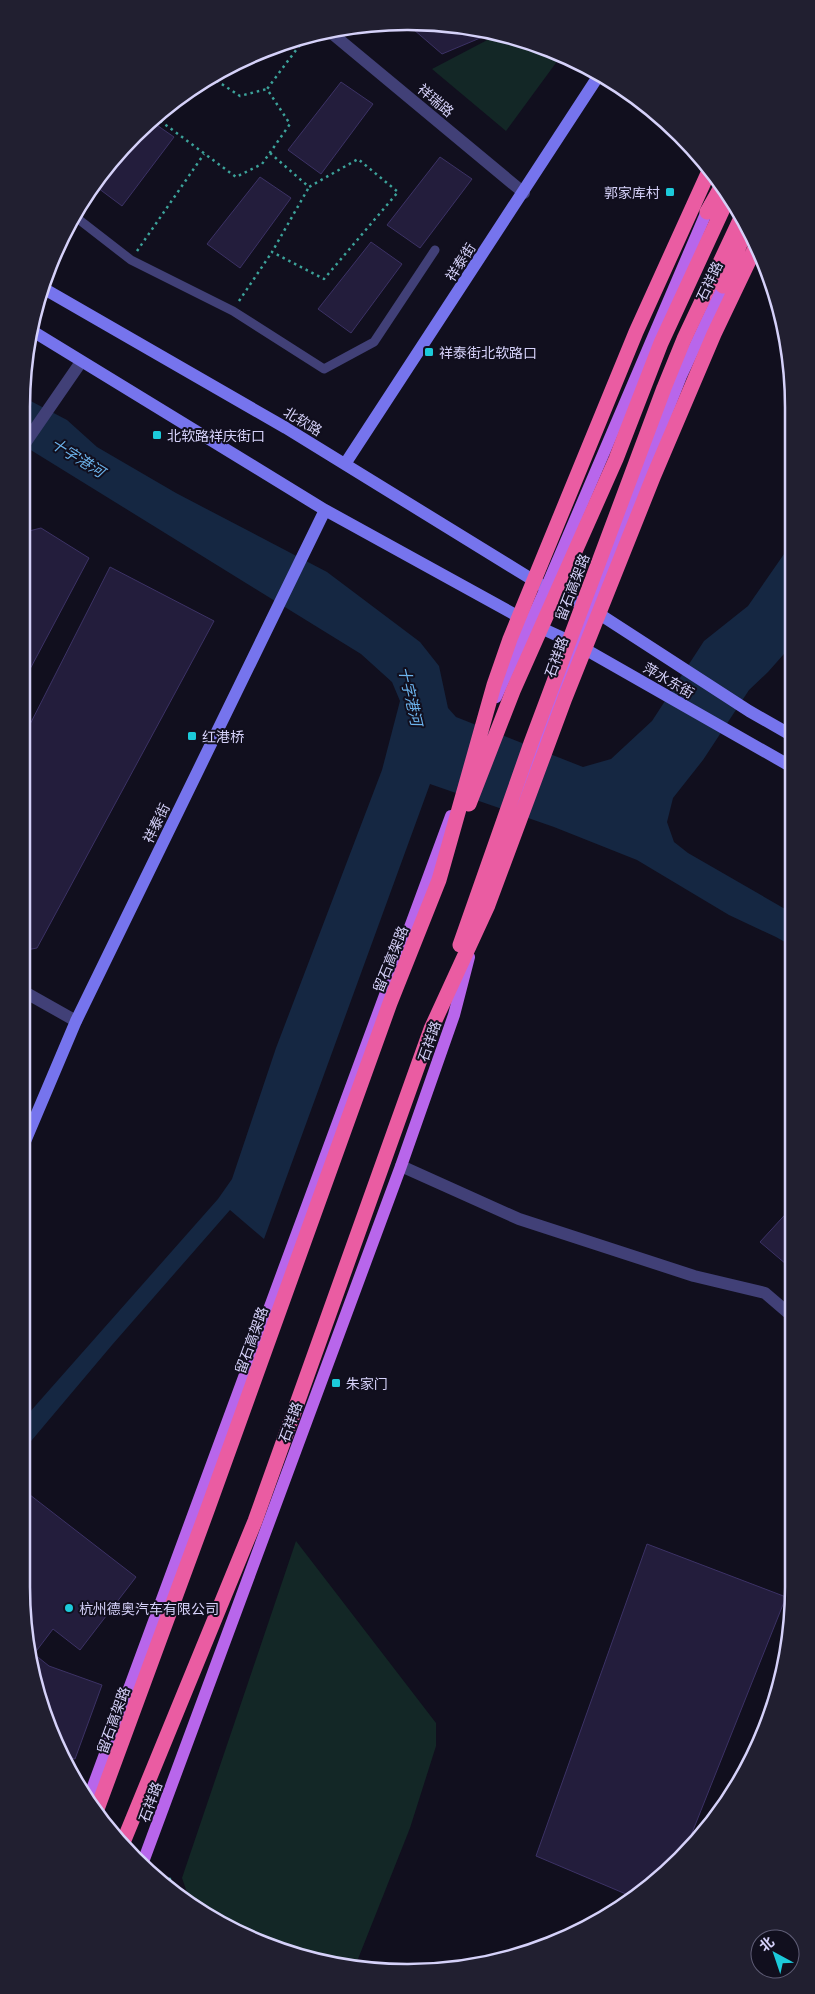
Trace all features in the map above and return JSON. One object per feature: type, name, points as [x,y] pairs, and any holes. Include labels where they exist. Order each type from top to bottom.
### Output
[{"type":"highway","name":"留石高架路","points":[[439,880],[494,686],[510,639],[636,332],[706,177]]},
{"type":"highway","points":[[707,212],[717,193]]},
{"type":"highway","name":"留石高架路","points":[[99,1803],[390,1003],[513,691],[616,459],[661,343],[725,204]]},
{"type":"highway","name":"留石高架路","points":[[125,1837],[255,1521],[431,1030],[530,743],[664,388],[684,339],[718,282],[738,226]]},
{"type":"highway","points":[[718,282],[743,236]]},
{"type":"highway","name":"留石高架路","points":[[431,1030],[488,905],[565,698],[654,475],[714,334],[752,254]]},
{"type":"main road","name":"石祥路","points":[[91,1791],[488,714],[546,588],[716,191]]},
{"type":"main road","name":"石祥路","points":[[145,1857],[401,1166],[454,1015],[484,900],[510,823],[576,644],[718,282],[745,239]]},
{"type":"street","name":"祥瑞路","points":[[336,37],[524,193]]},
{"type":"street","name":"祥泰街","points":[[345,464],[524,193],[595,81]]},
{"type":"street","name":"北软路","points":[[48,291],[286,428],[546,588]]},
{"type":"street","points":[[37,334],[325,510],[530,623]]},
{"type":"street","points":[[30,436],[82,362]]},
{"type":"street","name":"祥泰街","points":[[30,1130],[76,1021],[325,510]]},
{"type":"street","name":"萍水东街","points":[[546,588],[590,608],[785,732]]},
{"type":"street","name":"萍水东街","points":[[530,623],[576,644],[785,763]]},
{"type":"street","points":[[30,995],[76,1021]]},
{"type":"street","points":[[401,1166],[518,1219],[694,1276],[766,1293],[785,1310]]},
{"type":"lane","points":[[80,221],[131,260],[233,311],[324,369],[374,342],[435,250]]},
{"type":"path","points":[[218,82],[240,96],[267,89],[299,46]]},
{"type":"path","points":[[162,122],[236,177],[262,164],[290,124],[267,89]]},
{"type":"path","points":[[270,153],[309,187]]},
{"type":"path","points":[[131,260],[204,154]]},
{"type":"path","points":[[233,311],[272,252],[309,187],[358,159],[398,192],[324,279],[272,252]]},
{"type":"green space","points":[[489,39],[529,50],[557,61],[506,131],[432,69]]},
{"type":"green space","points":[[296,1541],[436,1723],[436,1746],[410,1828],[357,1961],[334,1957],[286,1944],[241,1925],[187,1892],[182,1878]]},
{"type":"water","name":"十字港河","points":[[30,401],[67,420],[97,447],[176,493],[327,572],[420,642],[439,666],[448,708],[456,717],[583,767],[611,759],[652,721],[704,641],[748,606],[785,553],[785,653],[749,690],[703,760],[673,798],[667,822],[674,842],[688,853],[785,909],[785,942],[729,915],[637,860],[554,827],[430,784],[264,1239],[230,1210],[30,1442],[30,1412],[218,1199],[232,1179],[276,1048],[382,770],[400,701],[392,682],[361,654],[30,450]]},
{"type":"building","points":[[414,30],[457,33],[482,37],[442,54]]},
{"type":"building","points":[[341,82],[373,104],[321,174],[288,150]]},
{"type":"building","points":[[157,125],[174,137],[122,206],[100,189],[124,159]]},
{"type":"building","points":[[440,157],[472,179],[420,248],[387,225]]},
{"type":"building","points":[[260,177],[291,198],[240,268],[207,244]]},
{"type":"building","points":[[371,242],[402,264],[351,333],[318,309]]},
{"type":"building","points":[[41,528],[89,558],[30,669],[30,531]]},
{"type":"building","points":[[110,567],[214,621],[37,948],[30,949],[30,724]]},
{"type":"building","points":[[785,1215],[785,1263],[760,1242]]},
{"type":"building","name":"杭州德奥汽车有限公司","points":[[30,1495],[136,1577],[80,1650],[53,1629],[36,1652],[30,1586]]},
{"type":"building","points":[[647,1544],[785,1596],[691,1835],[674,1853],[626,1894],[536,1856]]},
{"type":"building","name":"杭州德奥汽车有限公司","points":[[36,1656],[49,1666],[102,1685],[75,1759],[72,1758],[69,1753],[50,1708]]},
{"type":"place","name":"郭家库村","points":[[670,192]]},
{"type":"place","name":"祥泰街北软路口","points":[[429,352]]},
{"type":"place","name":"北软路祥庆街口","points":[[157,435]]},
{"type":"place","name":"红港桥","points":[[192,736]]},
{"type":"place","name":"朱家门","points":[[336,1383]]},
{"type":"place","name":"杭州德奥汽车有限公司","points":[[69,1608]]}]
